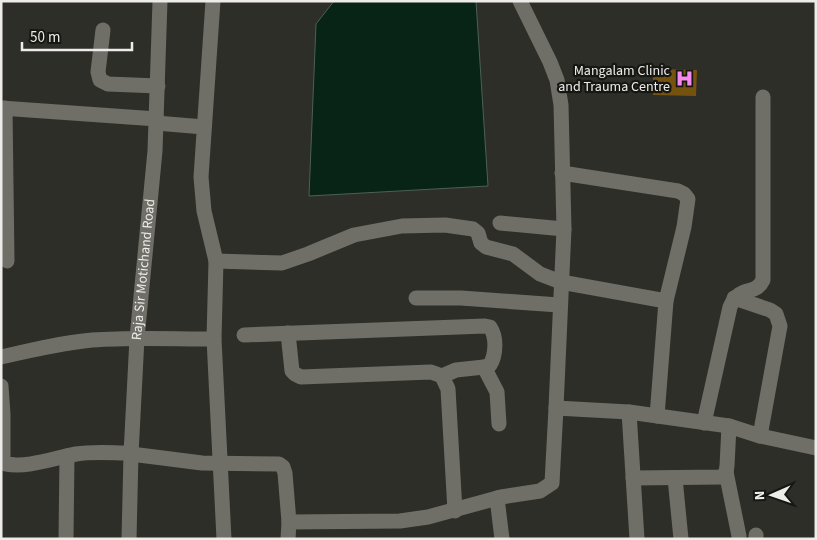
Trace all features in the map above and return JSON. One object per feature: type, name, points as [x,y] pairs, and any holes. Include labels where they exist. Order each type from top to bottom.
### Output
[{"type":"street","name":"Raja Sir Motichand Road","points":[[129,539],[137,338],[157,121],[160,1]]},
{"type":"street","points":[[213,1],[201,162],[202,194],[216,261],[214,339],[224,539]]},
{"type":"street","points":[[288,522],[400,522],[455,511],[497,498],[540,491],[552,483],[564,229],[561,105],[557,80],[550,62],[520,1]]},
{"type":"street","points":[[102,30],[98,72],[100,80],[108,84],[158,86]]},
{"type":"street","points":[[704,422],[730,307],[734,298],[742,292],[757,289],[761,285],[764,273],[763,97]]},
{"type":"street","points":[[7,261],[3,108],[157,121],[204,127]]},
{"type":"street","points":[[562,173],[678,191],[688,199],[684,228],[666,301],[657,416]]},
{"type":"street","points":[[500,223],[564,229]]},
{"type":"street","points":[[216,261],[282,263],[354,235],[402,226],[445,225],[473,229],[478,233],[486,248],[513,254],[540,274],[561,282],[666,301]]},
{"type":"street","points":[[416,298],[470,299],[559,305]]},
{"type":"street","points":[[734,298],[770,310],[776,314],[780,326],[760,436]]},
{"type":"street","points":[[244,334],[490,327],[494,336],[493,360],[490,365],[456,370],[442,376]]},
{"type":"street","points":[[288,333],[292,371],[301,377],[425,372],[437,372],[442,376],[448,389],[455,511]]},
{"type":"street","points":[[1,357],[73,343],[137,338],[214,339]]},
{"type":"street","points":[[484,367],[497,392],[499,424]]},
{"type":"street","points":[[1,386],[4,462],[6,464],[52,460],[87,453],[131,454],[185,462],[273,463],[283,467],[285,473],[288,539]]},
{"type":"street","points":[[556,408],[629,412],[704,422],[729,426],[760,436],[816,448]]},
{"type":"street","points":[[629,412],[638,539]]},
{"type":"street","points":[[729,426],[726,472],[740,536]]},
{"type":"street","points":[[66,539],[67,456]]},
{"type":"street","points":[[633,478],[718,478],[722,477],[726,472]]},
{"type":"street","points":[[675,478],[681,539]]},
{"type":"street","points":[[497,498],[502,539]]},
{"type":"shaded area","points":[[334,1],[476,1],[488,186],[309,196],[316,24]]},
{"type":"building","points":[[653,69],[697,70],[696,96],[653,95]]},
{"type":"place","name":"Mangalam Clinic and Trauma Centre","points":[[684,79]]}]
